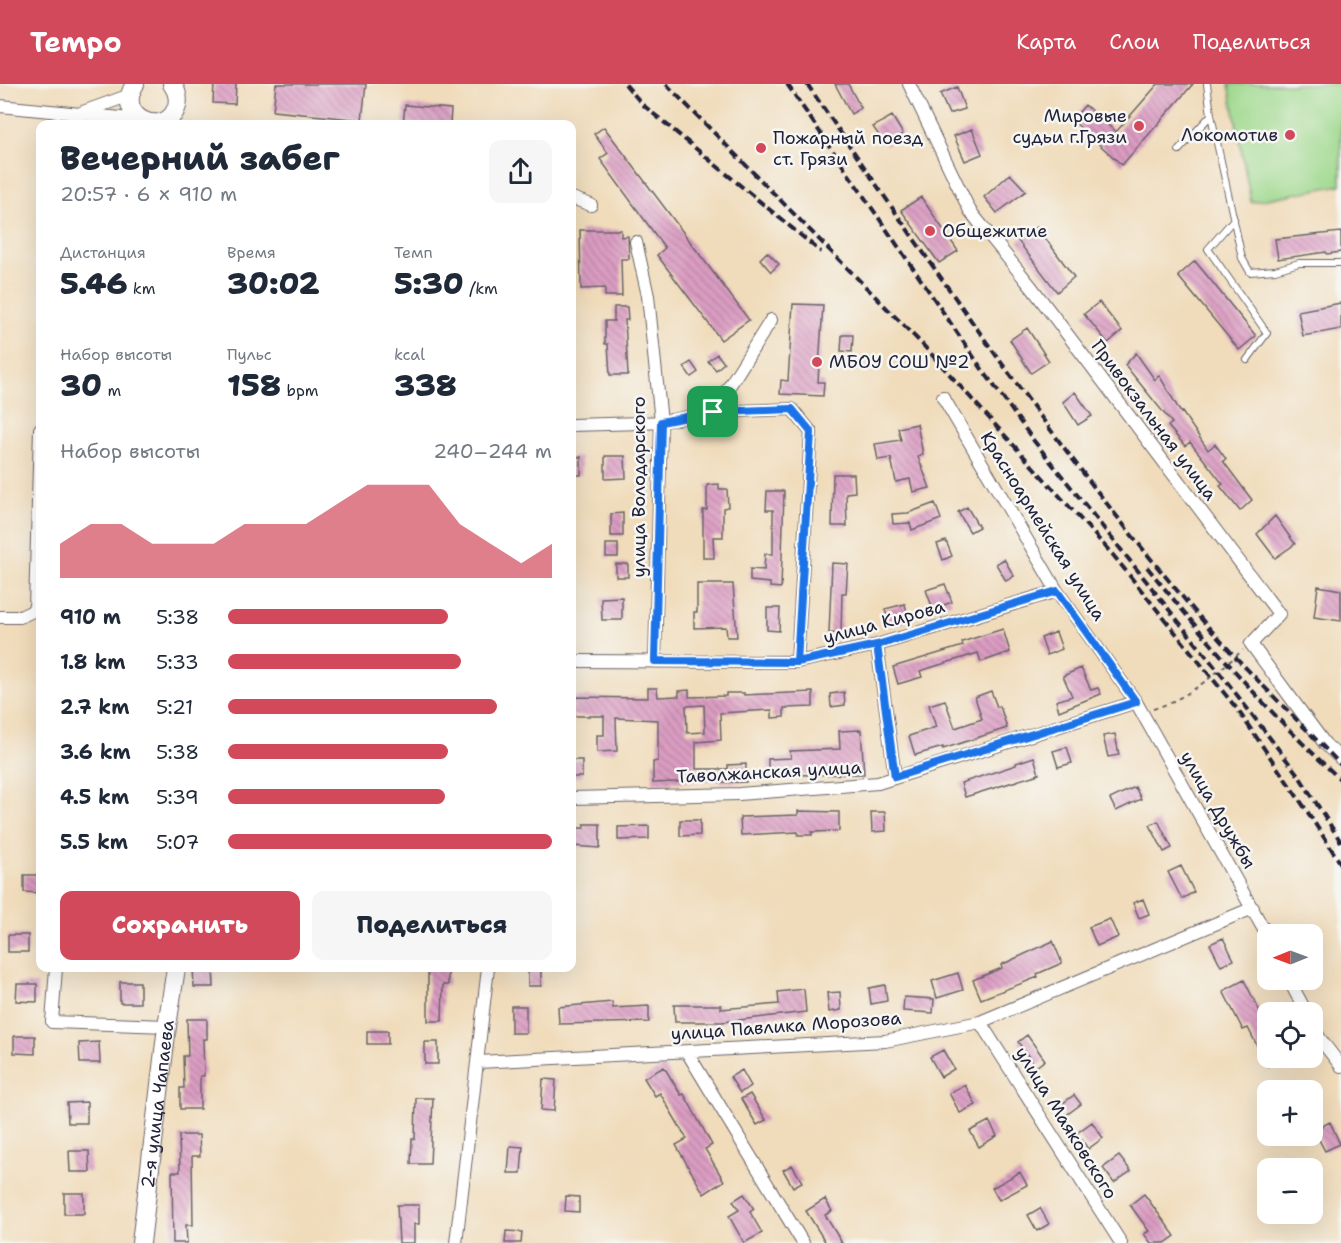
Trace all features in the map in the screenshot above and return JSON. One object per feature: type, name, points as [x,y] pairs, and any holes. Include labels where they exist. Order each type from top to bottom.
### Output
[{"type":"main road","points":[[131,88],[132,109],[143,120]]},
{"type":"main road","points":[[164,120],[177,99]]},
{"type":"main road","name":"2-я улица Чапаева","points":[[141,1243],[175,972]]},
{"type":"street","name":"Привокзальная улица","points":[[909,84],[970,211],[1033,290],[1279,614],[1251,644]]},
{"type":"street","points":[[79,114],[131,88]]},
{"type":"street","points":[[0,106],[50,118],[79,114],[128,120]]},
{"type":"street","points":[[576,199],[591,205]]},
{"type":"street","name":"улица Володарского","points":[[636,242],[648,296],[661,422],[655,661]]},
{"type":"street","points":[[713,412],[771,320]]},
{"type":"street","name":"Красноармейская улица","points":[[943,397],[1057,591],[1139,707]]},
{"type":"street","points":[[576,424],[661,422],[713,412],[792,409],[811,432],[797,662]]},
{"type":"street","name":"улица Кирова","points":[[576,661],[797,662],[877,645],[1057,591]]},
{"type":"street","points":[[0,616],[20,616],[36,612]]},
{"type":"street","points":[[1251,644],[1325,744],[1341,759]]},
{"type":"street","points":[[877,645],[895,777]]},
{"type":"street","name":"Таволжанская улица","points":[[576,798],[739,794],[878,783],[1139,707]]},
{"type":"street","name":"улица Дружбы","points":[[1139,707],[1261,924]]},
{"type":"street","name":"улица Павлика Морозова","points":[[478,1062],[885,1041],[980,1022],[1253,908]]},
{"type":"street","points":[[56,972],[52,1022],[167,1026]]},
{"type":"street","points":[[456,1243],[488,972]]},
{"type":"street","name":"улица Маяковского","points":[[980,1022],[1120,1243]]},
{"type":"street","points":[[1323,1043],[1341,1066]]},
{"type":"street","points":[[687,1052],[803,1243]]},
{"type":"lane","points":[[1207,84],[1211,115],[1242,258],[1250,272],[1275,270],[1299,263],[1341,263]]},
{"type":"lane","points":[[1179,150],[1211,115]]},
{"type":"lane","points":[[1234,219],[1208,249],[1267,333],[1247,360]]},
{"type":"path","points":[[1139,707],[1169,704],[1190,693],[1251,644]]},
{"type":"green space","name":"Локомотив","points":[[1229,84],[1341,84],[1341,185],[1251,202]]},
{"type":"building","points":[[214,84],[236,84],[235,104],[213,103]]},
{"type":"building","points":[[276,84],[366,84],[362,120],[273,111]]},
{"type":"building","points":[[835,84],[848,84],[861,108],[851,114]]},
{"type":"building","name":"Мировые судьи г.Грязи","points":[[1158,84],[1193,84],[1122,165],[1072,120],[1085,105],[1116,132]]},
{"type":"building","points":[[957,87],[965,109],[949,114],[940,94]]},
{"type":"building","points":[[405,105],[451,109],[450,120],[403,120]]},
{"type":"building","points":[[892,116],[903,134],[886,145],[873,127]]},
{"type":"building","points":[[604,127],[749,320],[721,340],[657,255],[665,248],[600,159],[608,153],[594,134]]},
{"type":"building","points":[[972,129],[982,154],[965,161],[954,136]]},
{"type":"building","points":[[1010,174],[1026,191],[997,213],[984,197]]},
{"type":"building","name":"Общежитие","points":[[921,197],[958,251],[939,263],[901,210]]},
{"type":"building","points":[[1037,227],[1074,277],[1057,292],[1018,241]]},
{"type":"building","points":[[580,230],[621,230],[621,237],[628,236],[629,259],[621,259],[622,296],[605,296],[605,288],[581,289]]},
{"type":"building","points":[[1341,232],[1341,252],[1278,259],[1275,239]]},
{"type":"building","points":[[767,252],[779,264],[771,272],[760,259]]},
{"type":"building","points":[[1195,261],[1256,336],[1239,350],[1178,276]]},
{"type":"building","points":[[1099,302],[1122,331],[1108,343],[1084,314]]},
{"type":"building","points":[[1341,303],[1341,329],[1303,336],[1298,311]]},
{"type":"building","points":[[793,304],[823,305],[818,382],[824,382],[823,396],[780,394],[781,380],[788,381]]},
{"type":"building","points":[[614,307],[627,307],[628,320],[625,320],[628,375],[610,375],[608,344],[605,344],[605,321],[614,321]]},
{"type":"building","points":[[1027,328],[1049,361],[1031,373],[1010,340]]},
{"type":"building","points":[[842,335],[853,335],[852,352],[841,351]]},
{"type":"building","points":[[1136,353],[1155,380],[1159,375],[1181,413],[1208,450],[1215,444],[1226,459],[1223,461],[1252,500],[1240,511],[1220,486],[1223,484],[1190,442],[1185,446],[1168,426],[1172,423],[1125,365]]},
{"type":"building","points":[[717,354],[724,363],[716,370],[708,361]]},
{"type":"building","points":[[691,362],[698,372],[691,377],[684,367]]},
{"type":"building","points":[[1075,392],[1092,416],[1078,425],[1063,402]]},
{"type":"building","points":[[917,424],[923,454],[918,457],[930,488],[913,492],[910,479],[896,482],[891,458],[878,460],[875,444],[901,440],[898,428]]},
{"type":"building","points":[[605,456],[625,456],[626,478],[605,479]]},
{"type":"building","points":[[576,457],[581,457],[581,475],[576,475]]},
{"type":"building","points":[[833,474],[854,474],[855,492],[846,493],[847,526],[832,526]]},
{"type":"building","points":[[719,484],[719,489],[727,489],[728,507],[723,508],[723,537],[713,537],[714,558],[703,558],[703,510],[707,510],[707,485]]},
{"type":"building","points":[[767,491],[784,491],[781,588],[770,587],[770,583],[750,581],[750,569],[764,570],[765,554],[773,554],[773,510],[766,510]]},
{"type":"building","points":[[935,503],[941,519],[912,530],[910,523],[893,524],[892,514],[908,513]]},
{"type":"building","points":[[967,507],[979,527],[970,532],[958,512]]},
{"type":"building","points":[[623,513],[623,536],[611,536],[611,514]]},
{"type":"building","points":[[1275,516],[1295,544],[1275,558],[1257,534]]},
{"type":"building","points":[[946,541],[952,556],[943,560],[937,544]]},
{"type":"building","points":[[606,544],[618,544],[618,557],[606,557]]},
{"type":"building","points":[[1004,559],[1014,576],[1006,581],[996,564]]},
{"type":"building","points":[[832,563],[848,564],[846,593],[842,593],[841,634],[829,633]]},
{"type":"building","points":[[616,564],[628,564],[628,577],[616,577]]},
{"type":"building","points":[[697,584],[733,584],[737,637],[727,637],[726,627],[694,628],[694,612],[697,612]]},
{"type":"building","points":[[945,584],[952,602],[933,609],[926,590]]},
{"type":"building","points":[[1318,586],[1341,590],[1341,621],[1314,617]]},
{"type":"building","points":[[622,597],[622,620],[602,620],[601,598]]},
{"type":"building","points":[[905,604],[909,621],[889,626],[885,609]]},
{"type":"building","points":[[767,608],[780,608],[779,631],[767,630]]},
{"type":"building","points":[[1003,629],[1010,652],[981,662],[978,653],[920,671],[922,677],[898,684],[893,667],[963,646],[962,642]]},
{"type":"building","points":[[1056,632],[1062,649],[1047,655],[1041,638]]},
{"type":"building","points":[[1081,668],[1091,690],[1098,688],[1101,694],[1059,711],[1056,701],[1072,696],[1063,676]]},
{"type":"building","points":[[648,688],[657,688],[658,697],[679,696],[679,691],[689,690],[689,697],[726,696],[726,693],[744,693],[744,695],[813,692],[813,707],[784,708],[784,717],[772,718],[772,710],[720,713],[721,740],[696,742],[696,769],[728,769],[728,765],[746,764],[746,782],[720,782],[720,780],[653,783],[653,762],[658,761],[658,720],[616,718],[617,751],[597,752],[597,735],[604,735],[604,716],[576,716],[576,697],[648,698]],"holes":[[[704,705],[705,732],[687,733],[686,706]]]},
{"type":"building","points":[[991,691],[997,707],[1000,706],[1007,728],[943,749],[943,747],[915,755],[909,736],[936,727],[929,705],[945,700],[955,728],[982,719],[975,697]]},
{"type":"building","points":[[844,692],[845,705],[831,707],[830,694]]},
{"type":"building","points":[[861,730],[864,774],[791,775],[791,771],[768,771],[768,759],[791,758],[790,751],[840,749],[839,731]]},
{"type":"building","points":[[1115,734],[1119,755],[1108,757],[1103,736]]},
{"type":"building","points":[[1067,747],[1072,763],[1058,767],[1053,751]]},
{"type":"building","points":[[1034,757],[1039,774],[965,797],[961,783]]},
{"type":"building","points":[[576,760],[582,760],[582,777],[576,777]]},
{"type":"building","points":[[1135,787],[1141,799],[1116,811],[1110,799]]},
{"type":"building","points":[[798,811],[839,812],[839,831],[812,832],[812,835],[798,835],[798,832],[741,835],[740,817],[798,815]]},
{"type":"building","points":[[871,812],[885,812],[886,831],[872,832]]},
{"type":"building","points":[[680,820],[700,820],[700,835],[680,836]]},
{"type":"building","points":[[1158,821],[1172,848],[1164,852],[1150,825]]},
{"type":"building","points":[[584,824],[600,824],[600,848],[576,846],[576,828],[584,828]]},
{"type":"building","points":[[649,826],[649,839],[618,840],[618,827]]},
{"type":"building","points":[[1181,866],[1194,892],[1182,899],[1168,872]]},
{"type":"building","points":[[24,875],[36,875],[36,893],[24,892]]},
{"type":"building","points":[[1143,899],[1149,914],[1139,918],[1133,903]]},
{"type":"building","points":[[1110,919],[1118,937],[1097,946],[1089,927]]},
{"type":"building","points":[[8,935],[28,935],[28,952],[8,952]]},
{"type":"building","points":[[1223,938],[1234,960],[1221,966],[1210,944]]},
{"type":"building","points":[[1053,941],[1062,963],[1037,974],[1038,977],[981,999],[973,980],[1002,968],[1001,965]]},
{"type":"building","points":[[193,972],[213,972],[214,987],[194,987]]},
{"type":"building","points":[[428,972],[448,972],[448,985],[443,985],[442,1021],[428,1021]]},
{"type":"building","points":[[528,972],[541,972],[541,986],[528,986]]},
{"type":"building","points":[[958,973],[963,990],[937,998],[932,981]]},
{"type":"building","points":[[1244,980],[1257,1006],[1257,1046],[1248,1028],[1243,1030],[1223,991]]},
{"type":"building","points":[[120,982],[140,982],[140,1003],[120,1003]]},
{"type":"building","points":[[17,984],[37,984],[37,1002],[16,1001]]},
{"type":"building","points":[[885,985],[887,1001],[871,1004],[869,988]]},
{"type":"building","points":[[804,989],[806,1012],[722,1022],[675,1022],[674,1005],[721,1005],[721,1009],[779,1004],[778,992]]},
{"type":"building","points":[[840,992],[841,1010],[829,1012],[827,993]]},
{"type":"building","points":[[904,997],[934,999],[933,1013],[903,1011]]},
{"type":"building","points":[[612,1002],[613,1008],[649,1006],[649,1022],[559,1024],[558,1007]]},
{"type":"building","points":[[511,1006],[526,1006],[526,1033],[511,1033]]},
{"type":"building","points":[[187,1019],[207,1019],[207,1039],[203,1039],[204,1076],[200,1076],[200,1109],[180,1109],[180,1088],[184,1088],[183,1056],[188,1056]]},
{"type":"building","points":[[367,1031],[388,1031],[388,1044],[367,1044]]},
{"type":"building","points":[[1027,1035],[1045,1060],[1036,1067],[1018,1042]]},
{"type":"building","points":[[14,1036],[35,1036],[35,1054],[14,1053]]},
{"type":"building","points":[[99,1042],[100,1063],[80,1063],[79,1043]]},
{"type":"building","points":[[425,1042],[438,1042],[438,1064],[425,1064]]},
{"type":"building","points":[[943,1050],[954,1069],[941,1077],[930,1057]]},
{"type":"building","points":[[664,1067],[681,1095],[684,1094],[712,1145],[705,1149],[724,1181],[704,1194],[676,1145],[687,1139],[660,1093],[655,1096],[644,1078]]},
{"type":"building","points":[[742,1070],[751,1086],[740,1093],[730,1077]]},
{"type":"building","points":[[543,1079],[556,1080],[554,1111],[541,1110]]},
{"type":"building","points":[[965,1085],[976,1105],[960,1113],[949,1093]]},
{"type":"building","points":[[750,1094],[766,1120],[757,1125],[741,1099]]},
{"type":"building","points":[[1074,1095],[1081,1104],[1065,1116],[1058,1107]]},
{"type":"building","points":[[416,1098],[433,1098],[430,1164],[411,1164],[412,1139],[415,1139]]},
{"type":"building","points":[[87,1102],[87,1123],[68,1123],[67,1103]]},
{"type":"building","points":[[989,1121],[997,1136],[979,1147],[970,1131]]},
{"type":"building","points":[[1092,1122],[1103,1138],[1088,1149],[1077,1133]]},
{"type":"building","points":[[1330,1122],[1340,1144],[1325,1151],[1322,1146],[1323,1126]]},
{"type":"building","points":[[179,1135],[199,1135],[200,1156],[192,1156],[193,1225],[186,1225],[187,1243],[173,1243],[172,1172],[180,1172]]},
{"type":"building","points":[[510,1146],[523,1147],[521,1173],[508,1173]]},
{"type":"building","points":[[69,1151],[89,1151],[90,1172],[70,1172]]},
{"type":"building","points":[[1119,1156],[1131,1171],[1114,1183],[1103,1168]]},
{"type":"building","points":[[792,1165],[802,1182],[793,1187],[783,1170]]},
{"type":"building","points":[[1020,1172],[1027,1185],[999,1200],[992,1188]]},
{"type":"building","points":[[64,1193],[84,1193],[84,1214],[64,1214]]},
{"type":"building","points":[[744,1194],[754,1209],[750,1212],[762,1233],[744,1243],[729,1216],[739,1210],[733,1201]]},
{"type":"building","points":[[1144,1194],[1175,1236],[1165,1243],[1151,1243],[1144,1234],[1149,1231],[1130,1205]]},
{"type":"building","points":[[566,1196],[579,1197],[579,1212],[565,1211]]},
{"type":"building","points":[[825,1199],[832,1211],[825,1215],[842,1243],[826,1243],[806,1211]]},
{"type":"building","points":[[397,1205],[419,1205],[419,1224],[414,1224],[414,1243],[399,1243]]},
{"type":"building","points":[[1040,1208],[1049,1224],[1037,1231],[1028,1215]]},
{"type":"building","points":[[506,1231],[522,1232],[521,1243],[505,1243]]},
{"type":"railway","points":[[625,84],[643,105],[821,252]]},
{"type":"railway","points":[[666,84],[923,345],[1113,555],[1237,709],[1341,864]]},
{"type":"railway","points":[[787,84],[1034,441],[1227,682],[1299,776],[1341,842]]},
{"type":"railway","points":[[807,84],[995,354],[1093,486],[1214,634],[1341,765]]},
{"type":"railway","points":[[1147,567],[1240,677],[1289,730],[1341,780]]},
{"type":"place","name":"Мировые судьи г.Грязи","points":[[1139,126]]},
{"type":"place","name":"Локомотив","points":[[1290,135]]},
{"type":"place","name":"Пожарный поезд ст. Грязи","points":[[761,148]]},
{"type":"place","name":"Общежитие","points":[[930,231]]},
{"type":"place","name":"МБОУ СОШ №2","points":[[817,362]]},
{"type":"route","points":[[713,412],[661,422],[655,661],[797,662],[877,645],[1057,591],[1136,702],[895,777],[877,645],[797,662],[811,432],[792,409],[713,412]]}]
